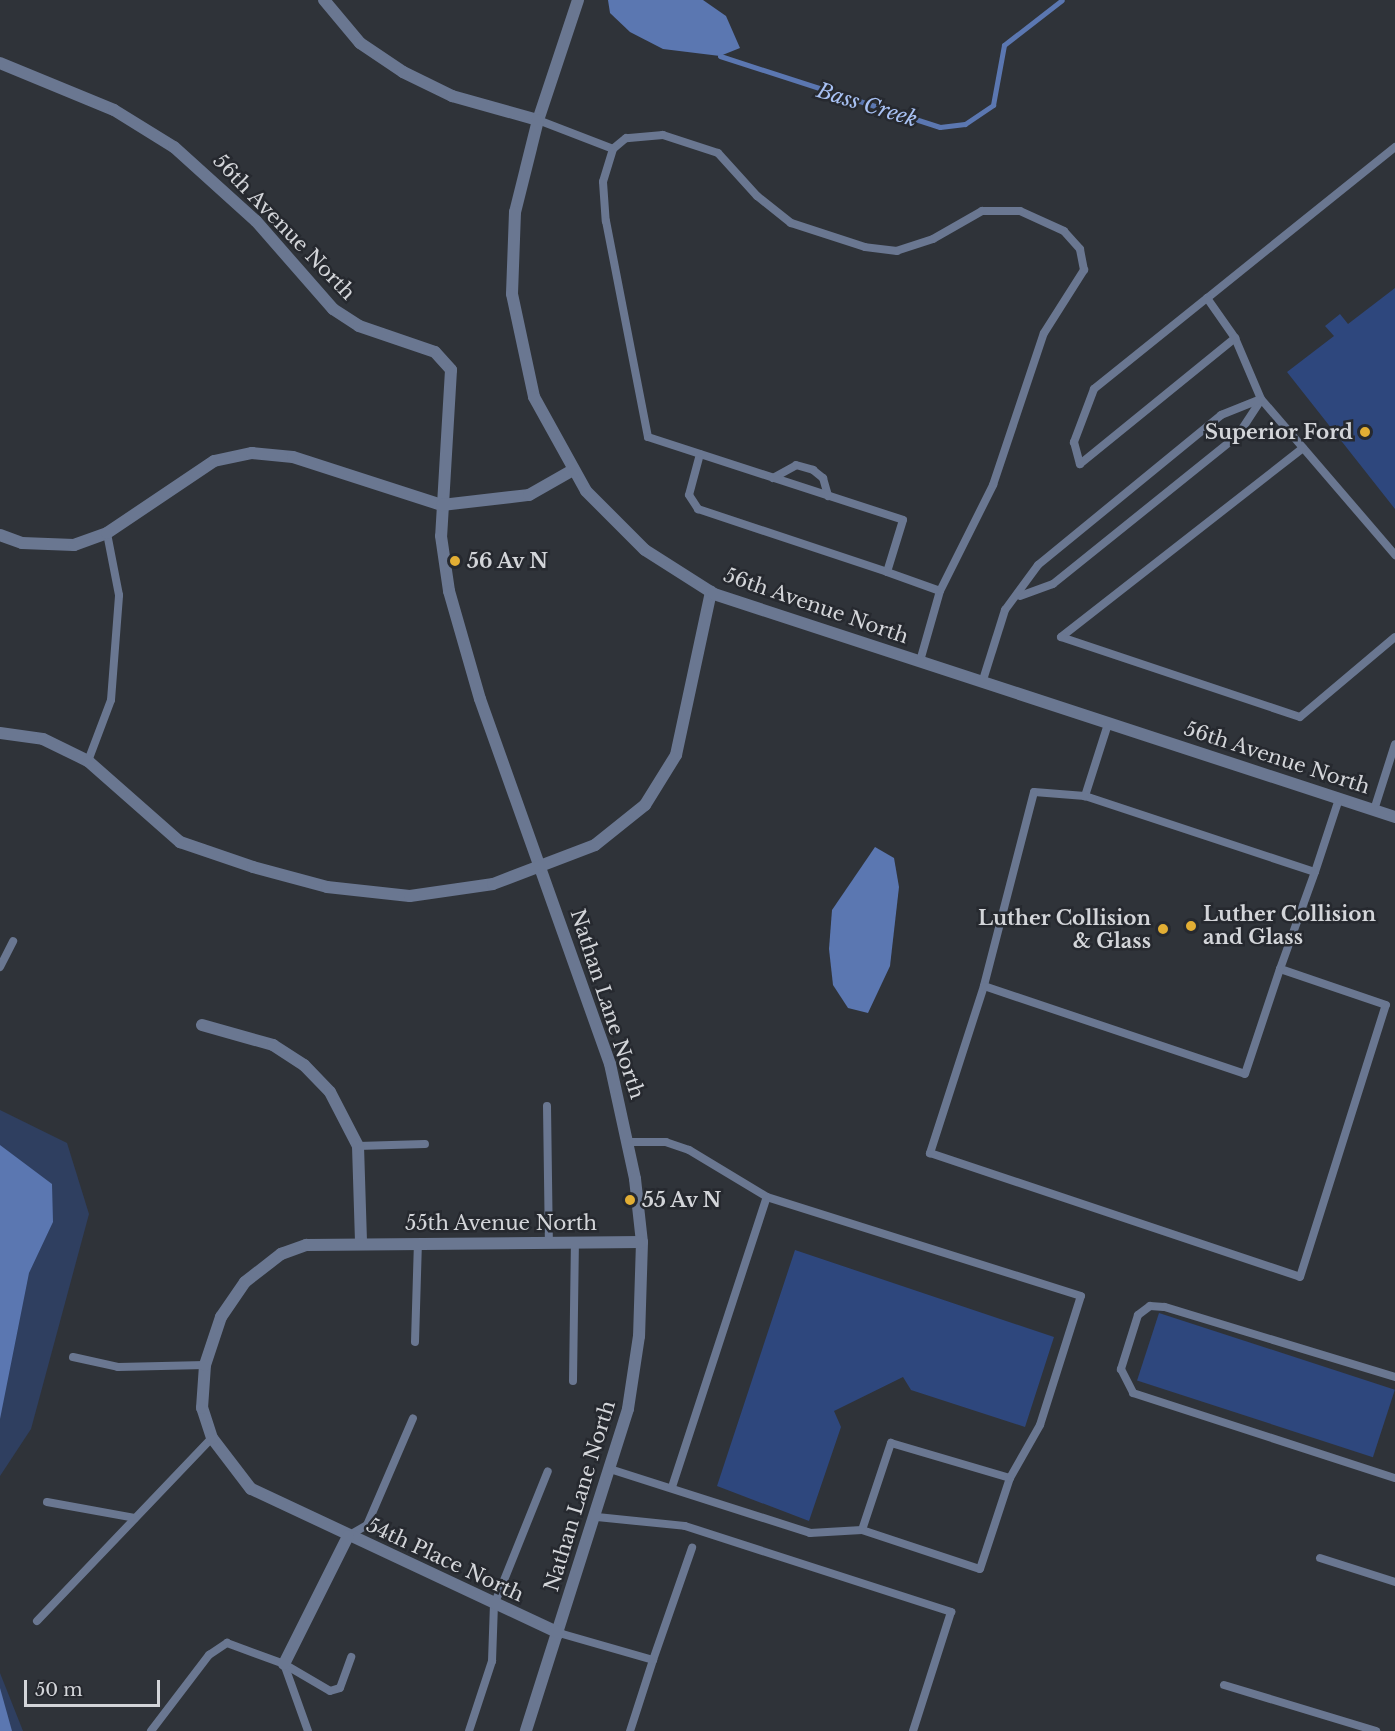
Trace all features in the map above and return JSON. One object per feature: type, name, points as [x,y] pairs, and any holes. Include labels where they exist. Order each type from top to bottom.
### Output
[{"type":"street","points":[[324,0],[360,43],[403,72],[452,96],[538,120]]},
{"type":"street","points":[[0,535],[22,543],[74,545],[107,532],[214,461],[252,453],[293,456],[442,505],[529,495],[573,470],[534,397],[512,294],[515,212],[538,120],[578,0]]},
{"type":"street","name":"56th Avenue North","points":[[0,63],[141,125],[202,169],[248,214],[333,309],[359,326],[435,351],[451,370],[442,505]]},
{"type":"street","name":"56th Avenue North","points":[[573,470],[645,550],[711,592],[1395,817]]},
{"type":"street","name":"Nathan Lane North","points":[[442,505],[442,547],[462,646],[610,1064],[629,1142],[642,1242],[639,1336],[613,1470],[526,1731]]},
{"type":"street","points":[[0,733],[43,739],[88,761],[180,842],[327,887],[410,896],[493,884],[541,870],[595,845],[645,805],[676,755],[711,592]]},
{"type":"street","points":[[202,1025],[273,1045],[304,1065],[330,1092],[358,1146],[361,1242]]},
{"type":"street","name":"55th Avenue North","points":[[205,1365],[221,1317],[259,1269],[306,1245],[361,1242],[642,1242]]},
{"type":"street","name":"54th Place North","points":[[205,1365],[202,1408],[212,1438],[251,1489],[494,1605],[559,1633]]},
{"type":"street","points":[[284,1664],[348,1536]]},
{"type":"lane","points":[[538,120],[613,148],[642,134],[686,139],[718,153],[757,196],[791,223],[865,247],[897,251],[933,239],[982,211],[1020,211],[1064,231],[1080,249],[1084,270],[1044,333],[993,485],[940,591],[920,661]]},
{"type":"lane","points":[[1235,338],[1080,464],[1074,442],[1094,389],[1395,147]]},
{"type":"lane","points":[[613,148],[603,182],[606,221],[648,437],[903,520],[887,572]]},
{"type":"lane","points":[[1207,298],[1235,338],[1262,399],[1395,555]]},
{"type":"lane","points":[[1020,597],[1053,584],[1238,435],[1262,399]]},
{"type":"lane","points":[[982,683],[1005,610],[1020,597],[1038,566],[1221,415],[1262,399]]},
{"type":"lane","points":[[1303,448],[1061,637],[1300,717],[1395,637]]},
{"type":"lane","points":[[700,454],[689,495],[698,509],[940,591]]},
{"type":"lane","points":[[773,478],[796,465],[813,470],[823,478],[828,496]]},
{"type":"lane","points":[[88,761],[111,700],[119,595],[107,532]]},
{"type":"lane","points":[[1085,796],[1108,724]]},
{"type":"lane","points":[[1374,810],[1395,744]]},
{"type":"lane","points":[[1280,969],[1386,1005],[1300,1277],[930,1153],[984,986],[1034,792],[1085,796],[1315,872]]},
{"type":"lane","points":[[984,986],[1245,1074],[1339,799]]},
{"type":"lane","points":[[0,967],[13,941]]},
{"type":"lane","points":[[547,1106],[549,1243]]},
{"type":"lane","points":[[613,1470],[810,1533],[862,1530],[980,1569],[1010,1478],[1040,1425],[1081,1296],[767,1197],[689,1150],[666,1142],[629,1142]]},
{"type":"lane","points":[[358,1146],[424,1144]]},
{"type":"lane","points":[[672,1487],[767,1197]]},
{"type":"lane","points":[[415,1342],[418,1243]]},
{"type":"lane","points":[[573,1381],[575,1243]]},
{"type":"lane","points":[[1395,1377],[1164,1307],[1150,1306],[1138,1315],[1121,1369],[1132,1393],[1395,1478]]},
{"type":"lane","points":[[73,1358],[118,1367],[205,1365]]},
{"type":"lane","points":[[348,1536],[367,1525],[413,1418]]},
{"type":"lane","points":[[37,1621],[212,1438]]},
{"type":"lane","points":[[862,1530],[891,1443],[1010,1478]]},
{"type":"lane","points":[[469,1731],[492,1661],[494,1605],[548,1471]]},
{"type":"lane","points":[[46,1502],[135,1518]]},
{"type":"lane","points":[[597,1517],[685,1527],[951,1612],[913,1731]]},
{"type":"lane","points":[[630,1731],[692,1548]]},
{"type":"lane","points":[[1320,1558],[1395,1582]]},
{"type":"lane","points":[[559,1633],[653,1660]]},
{"type":"lane","points":[[151,1731],[209,1655],[227,1643],[284,1664],[330,1691],[340,1688],[351,1657]]},
{"type":"lane","points":[[284,1664],[308,1731]]},
{"type":"lane","points":[[1224,1685],[1376,1731]]},
{"type":"shaded area","points":[[608,0],[703,0],[726,16],[740,48],[720,56],[663,49],[630,32],[610,13]]},
{"type":"shaded area","points":[[875,847],[894,858],[899,887],[890,966],[868,1013],[848,1008],[833,985],[829,949],[832,910]]},
{"type":"shaded area","points":[[0,1110],[67,1143],[89,1214],[31,1429],[0,1476]]},
{"type":"shaded area","points":[[0,1145],[52,1184],[53,1222],[29,1273],[0,1419]]},
{"type":"shaded area","points":[[0,1673],[23,1731],[0,1731]]},
{"type":"shaded area","points":[[0,1688],[12,1731],[0,1731]]},
{"type":"building","name":"Superior Ford","points":[[1395,288],[1395,509],[1287,372],[1334,336],[1325,326],[1340,314],[1348,324]]},
{"type":"building","points":[[795,1250],[1054,1337],[1025,1427],[911,1390],[903,1377],[834,1411],[841,1427],[809,1521],[717,1486]]},
{"type":"building","points":[[1159,1313],[1395,1390],[1373,1457],[1137,1381]]},
{"type":"waterway","name":"Bass Creek","points":[[720,56],[940,127],[965,124],[993,105],[1004,45],[1062,0]]},
{"type":"place","name":"Superior Ford","points":[[1365,432]]},
{"type":"place","name":"56 Av N","points":[[455,561]]},
{"type":"place","name":"Luther Collision and Glass","points":[[1191,926]]},
{"type":"place","name":"Luther Collision & Glass","points":[[1163,929]]},
{"type":"place","name":"55 Av N","points":[[630,1200]]}]
